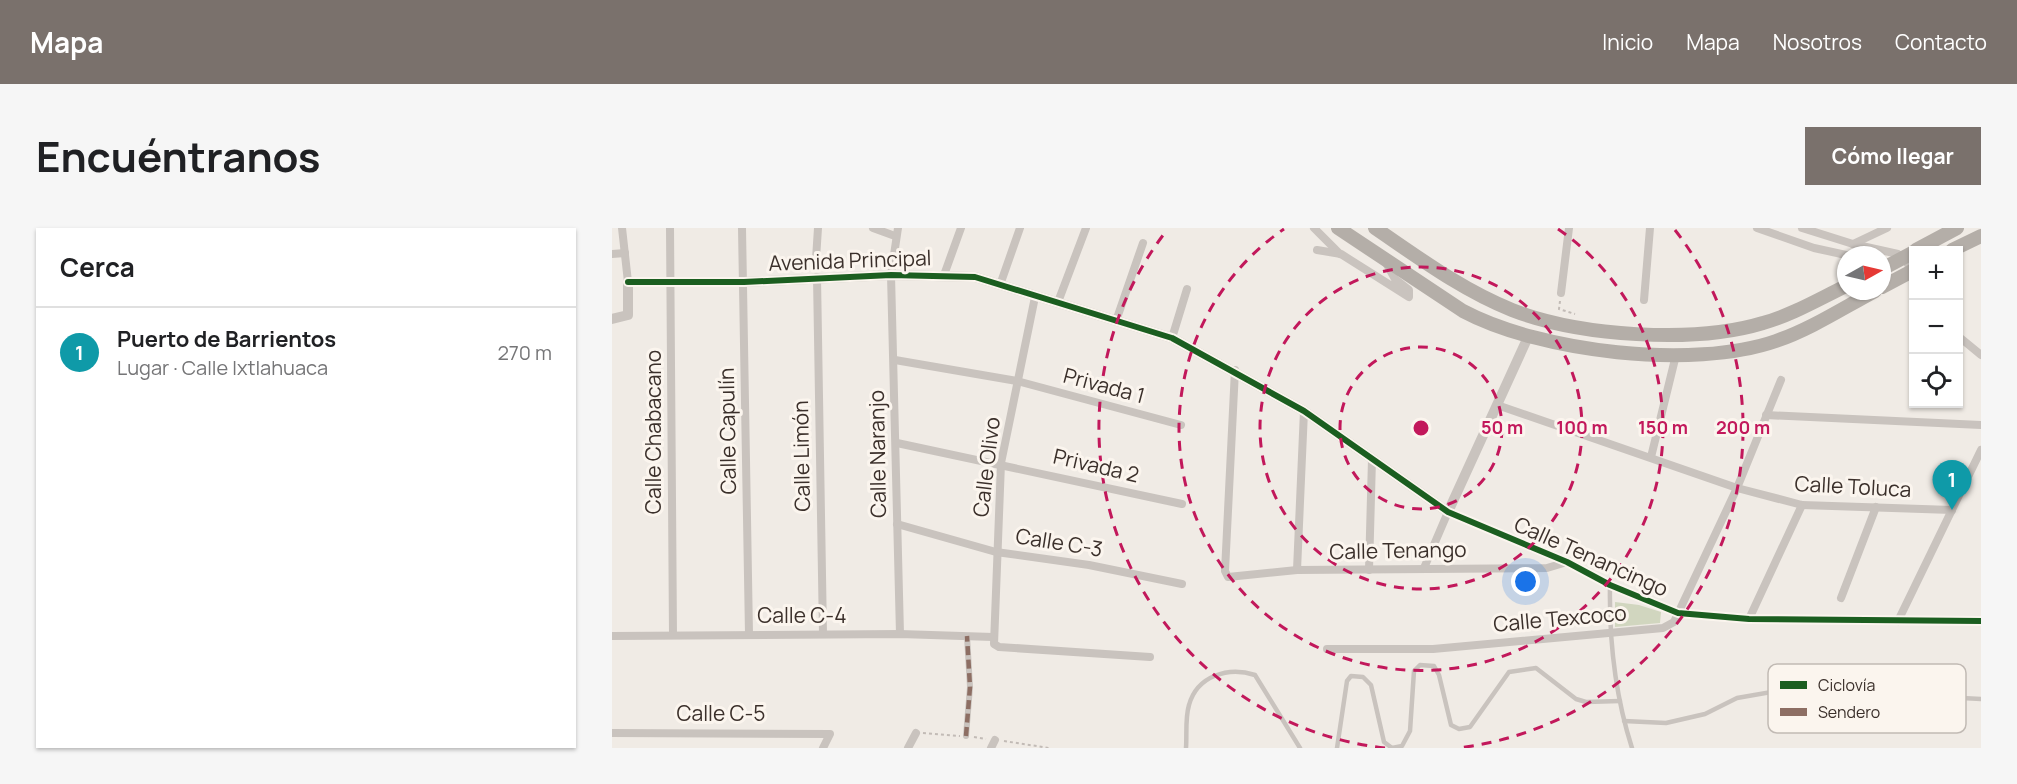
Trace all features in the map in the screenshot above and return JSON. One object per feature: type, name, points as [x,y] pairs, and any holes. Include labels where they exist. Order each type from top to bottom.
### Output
[{"type":"highway","points":[[1338,228],[1442,299],[1481,321],[1553,344],[1676,355],[1719,353],[1775,341],[1855,300]]},
{"type":"highway","points":[[1376,228],[1454,281],[1490,300],[1522,313],[1558,323],[1676,336],[1714,334],[1766,323],[1837,290]]},
{"type":"highway","points":[[1924,246],[1957,228]]},
{"type":"highway","points":[[1960,246],[1981,236]]},
{"type":"highway","points":[[1891,264],[1909,254]]},
{"type":"highway","points":[[1891,282],[1909,273]]},
{"type":"highway","points":[[1481,321],[1490,300]]},
{"type":"street","points":[[612,319],[628,315],[628,282],[622,228]]},
{"type":"street","name":"Calle Chabacano","points":[[670,228],[673,635]]},
{"type":"street","name":"Calle Capulín","points":[[742,228],[749,634]]},
{"type":"street","points":[[816,259],[818,228]]},
{"type":"street","points":[[873,228],[896,232]]},
{"type":"street","points":[[944,274],[961,228]]},
{"type":"street","points":[[1000,285],[1020,228]]},
{"type":"street","points":[[1058,302],[1086,228]]},
{"type":"street","points":[[1314,228],[1341,254],[1409,297],[1410,293],[1395,279],[1383,258]]},
{"type":"street","points":[[1561,293],[1569,228]]},
{"type":"street","points":[[1644,300],[1650,228]]},
{"type":"street","points":[[1756,228],[1814,248],[1837,253]]},
{"type":"street","points":[[1802,228],[1853,244],[1909,253]]},
{"type":"street","points":[[1853,244],[1887,228]]},
{"type":"street","name":"Calle Naranjo","points":[[896,232],[891,275],[895,360],[900,634]]},
{"type":"street","points":[[1116,321],[1143,243]]},
{"type":"street","points":[[1317,250],[1341,254]]},
{"type":"street","points":[[612,255],[625,253]]},
{"type":"street","name":"Avenida Principal","points":[[628,282],[744,282],[817,277],[944,274],[975,277],[1172,338],[1235,370]]},
{"type":"street","name":"Calle Limón","points":[[817,277],[823,634]]},
{"type":"street","points":[[1172,338],[1187,288]]},
{"type":"street","name":"Calle Olivo","points":[[993,640],[1001,463],[1035,297]]},
{"type":"street","points":[[1424,568],[1528,337]]},
{"type":"street","points":[[1963,339],[1981,355]]},
{"type":"street","points":[[1651,456],[1676,355]]},
{"type":"street","name":"Privada 1","points":[[895,360],[1017,381],[1181,425]]},
{"type":"street","name":"Calle Tenancingo","points":[[1235,370],[1304,411],[1448,512],[1567,562],[1610,585],[1678,613],[1749,619],[1981,621]]},
{"type":"street","name":"Calle Tenango","points":[[1235,370],[1225,572],[1228,577],[1297,570],[1547,568],[1567,562]]},
{"type":"street","name":"Calle Texcoco","points":[[1327,649],[1433,649],[1663,628],[1674,622],[1737,488],[1781,380]]},
{"type":"street","name":"Calle Toluca","points":[[1497,405],[1651,456],[1737,488],[1802,506],[1952,510]]},
{"type":"street","points":[[1297,570],[1304,411]]},
{"type":"street","points":[[1766,415],[1981,425]]},
{"type":"street","name":"Privada 2","points":[[897,443],[1001,463],[1182,504]]},
{"type":"street","points":[[1898,621],[1981,450]]},
{"type":"street","points":[[1369,570],[1372,459]]},
{"type":"street","points":[[1749,619],[1802,506]]},
{"type":"street","points":[[1841,598],[1876,507]]},
{"type":"street","name":"Calle C-3","points":[[897,524],[996,552],[1089,565],[1182,584]]},
{"type":"street","name":"Calle C-4","points":[[612,636],[749,634],[967,636],[993,640],[999,647],[1150,657]]},
{"type":"street","points":[[966,736],[970,687],[967,636]]},
{"type":"street","name":"Calle C-5","points":[[612,733],[830,734],[823,748]]},
{"type":"street","points":[[908,748],[916,734]]},
{"type":"lane","points":[[1610,585],[1610,633],[1620,701],[1632,748]]},
{"type":"lane","points":[[1337,748],[1347,681],[1351,676],[1363,677],[1371,685],[1384,742],[1392,748],[1402,746],[1410,731],[1414,671],[1420,665],[1434,666],[1439,675],[1451,725],[1459,729],[1470,727],[1509,672],[1520,669],[1536,668],[1576,699],[1586,702],[1620,701]]},
{"type":"lane","points":[[1186,748],[1189,704],[1200,683],[1216,674],[1243,671],[1255,675],[1300,748]]},
{"type":"lane","points":[[1624,721],[1666,723],[1706,714],[1737,698],[1768,693]]},
{"type":"lane","points":[[1966,698],[1981,699]]},
{"type":"path","points":[[1561,293],[1559,309],[1576,314]]},
{"type":"path","points":[[916,734],[966,736],[993,744],[1048,748]]},
{"type":"green space","points":[[1615,602],[1639,605],[1661,612],[1660,623],[1615,627]]},
{"type":"marked path","points":[[966,736],[970,687],[967,636]]},
{"type":"cycle path","points":[[628,282],[744,282],[891,275],[975,277],[1172,338],[1304,411],[1448,512],[1567,562],[1610,585],[1678,613],[1749,619],[1981,621]]},
{"type":"place","name":"Puerto de Barrientos","points":[[1952,510]]}]
